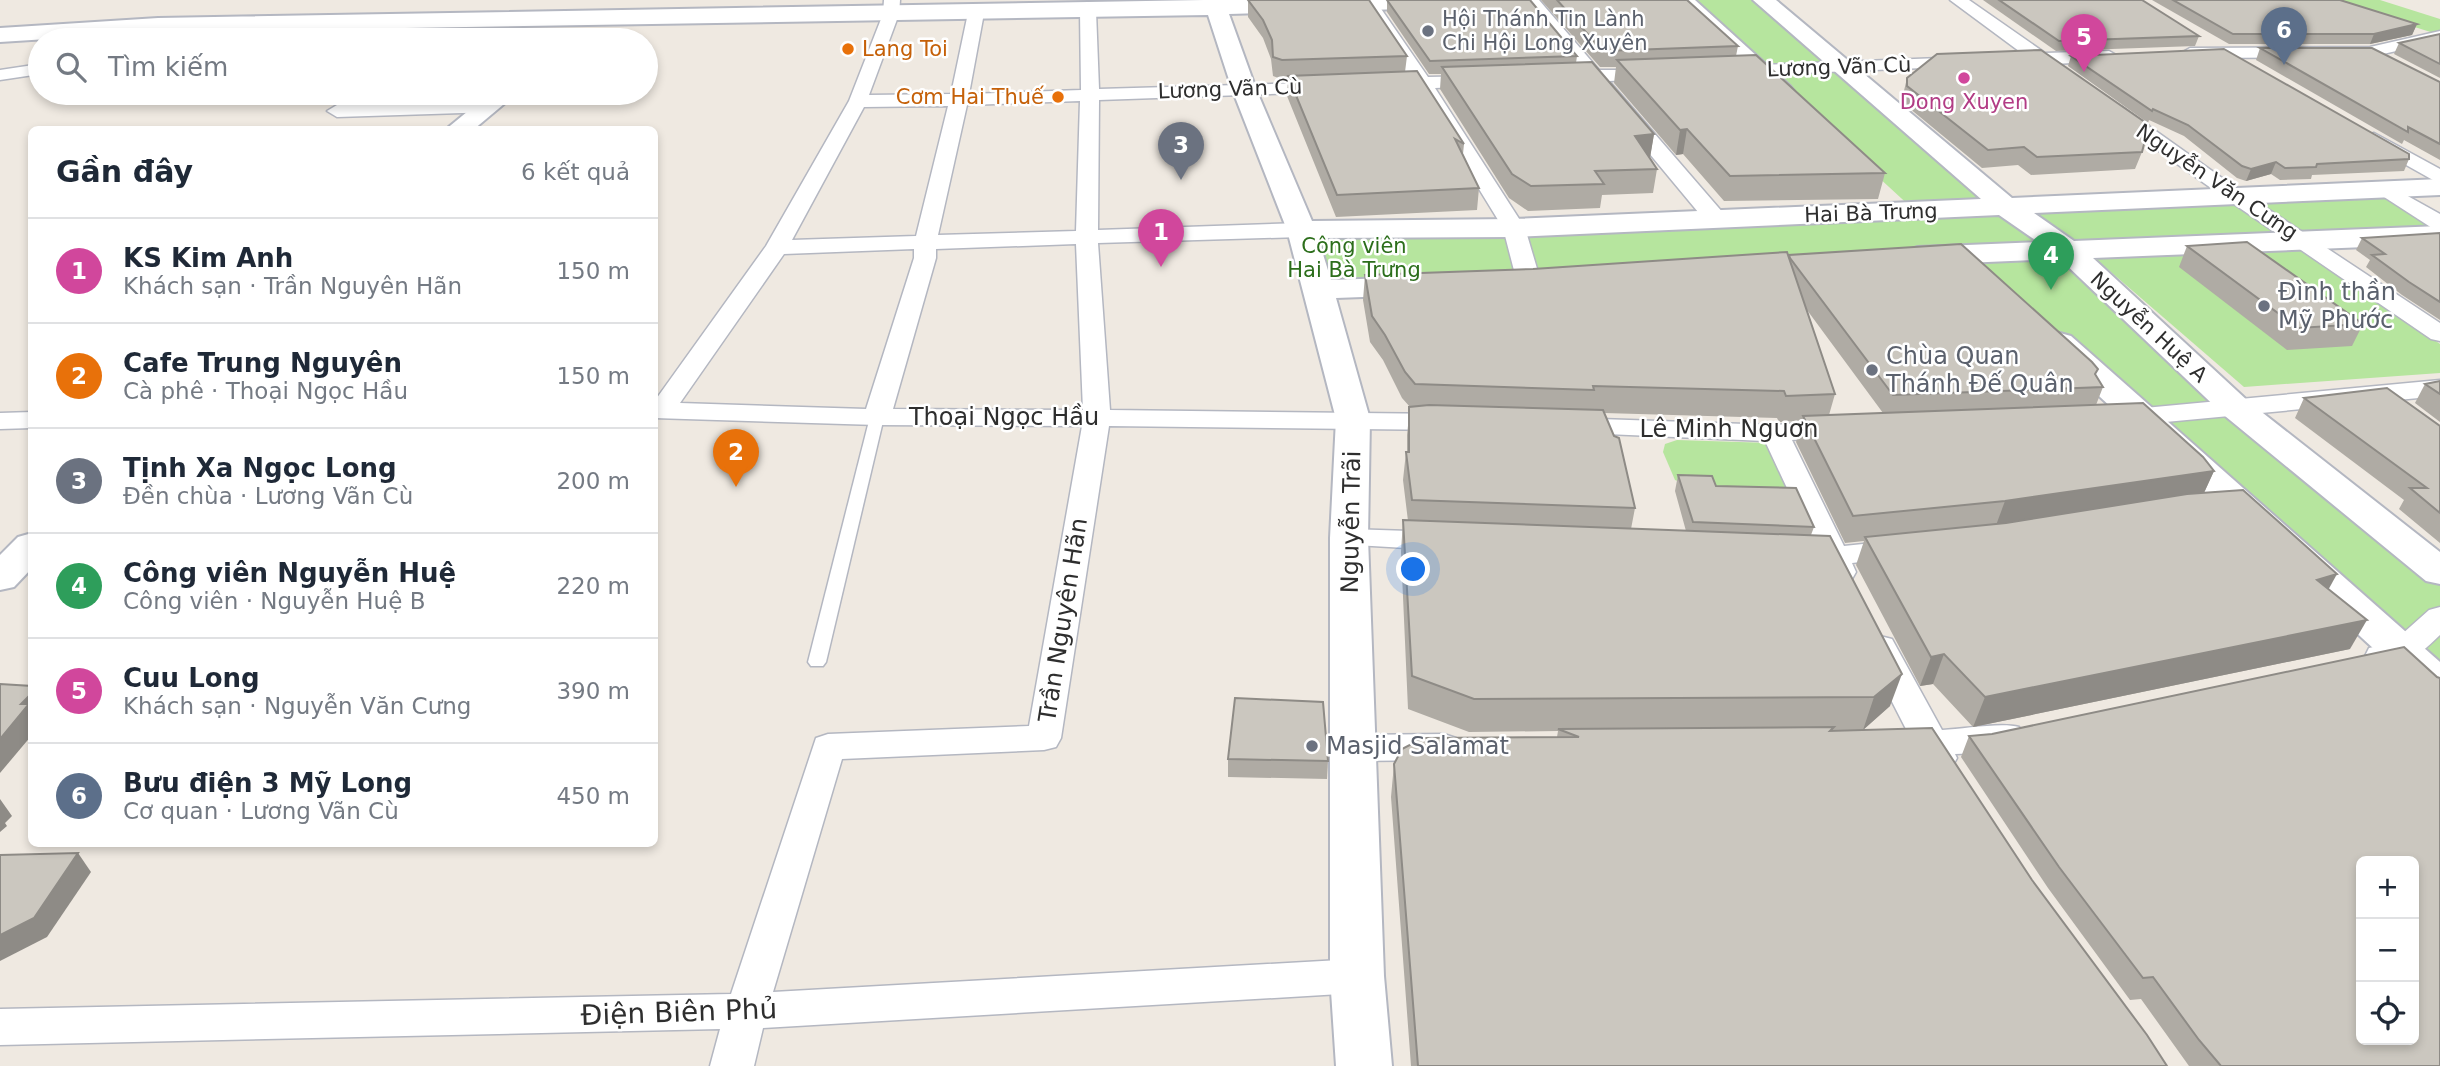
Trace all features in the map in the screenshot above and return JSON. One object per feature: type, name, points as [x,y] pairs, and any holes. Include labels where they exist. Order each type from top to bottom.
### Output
[{"type":"street","points":[[123,28],[603,8],[892,7],[976,13],[1088,11],[1216,4],[1511,0]]},
{"type":"street","points":[[1530,0],[1716,219]]},
{"type":"street","points":[[1683,0],[1800,107]]},
{"type":"street","name":"Nguyễn Huệ A","points":[[1763,0],[2008,208],[2065,248],[2237,409],[2440,572]]},
{"type":"street","points":[[1958,0],[2064,75]]},
{"type":"street","points":[[1369,3],[1514,228],[1529,282]]},
{"type":"street","name":"Nguyễn Trãi","points":[[1216,4],[1244,89],[1301,230],[1353,419],[1349,538],[1357,976],[1364,1066]]},
{"type":"street","points":[[658,410],[777,247],[858,101],[892,7]]},
{"type":"street","points":[[582,28],[603,8]]},
{"type":"street","name":"Trần Nguyên Hãn","points":[[746,1011],[828,747],[1044,738],[1097,416],[1087,238],[1090,95],[1088,11]]},
{"type":"street","points":[[877,417],[925,258],[925,243],[959,100],[976,13]]},
{"type":"street","points":[[264,28],[274,23]]},
{"type":"street","points":[[2414,27],[2440,36]]},
{"type":"street","points":[[0,35],[28,33]]},
{"type":"street","points":[[2191,33],[2261,73]]},
{"type":"street","points":[[2173,54],[2370,52],[2440,36]]},
{"type":"street","points":[[2370,52],[2394,64]]},
{"type":"street","name":"Lương Vãn Cù","points":[[1719,71],[2133,56]]},
{"type":"street","points":[[0,75],[28,70]]},
{"type":"street","points":[[1542,78],[1678,73]]},
{"type":"street","name":"Lương Vãn Cù","points":[[858,101],[959,100],[1503,80]]},
{"type":"street","name":"Nguyễn Văn Cưng","points":[[2098,99],[2232,194],[2440,334]]},
{"type":"street","points":[[337,111],[424,105]]},
{"type":"street","points":[[462,126],[490,105]]},
{"type":"street","points":[[2357,129],[2440,178]]},
{"type":"street","points":[[1880,183],[1992,280]]},
{"type":"street","name":"Hai Bà Trưng","points":[[1301,230],[1514,228],[2008,208],[2232,194],[2388,191],[2440,187]]},
{"type":"street","points":[[2388,191],[2440,223]]},
{"type":"street","points":[[777,247],[1301,230]]},
{"type":"street","name":"Hai Bà Trưng","points":[[1894,257],[2065,248],[2306,242],[2440,235]]},
{"type":"street","points":[[1316,290],[1449,285]]},
{"type":"street","points":[[2041,326],[2440,686]]},
{"type":"street","points":[[2099,419],[2141,418],[2440,388]]},
{"type":"street","points":[[2379,394],[2410,416]]},
{"type":"street","name":"Thoại Ngọc Hầu","points":[[658,410],[877,417],[1353,419]]},
{"type":"street","points":[[1353,419],[1475,423]]},
{"type":"street","points":[[0,421],[28,420]]},
{"type":"street","name":"Lê Minh Nguơn","points":[[1544,425],[1775,433],[1863,427]]},
{"type":"street","points":[[1775,433],[1860,609],[1930,744],[1957,786]]},
{"type":"street","points":[[2201,509],[2242,506]]},
{"type":"street","points":[[1349,538],[1473,543]]},
{"type":"street","points":[[1777,554],[1833,556],[1928,547]]},
{"type":"street","points":[[0,578],[28,549]]},
{"type":"street","points":[[2349,663],[2402,652],[2440,617]]},
{"type":"street","points":[[1875,744],[1983,741],[2037,729]]},
{"type":"street","points":[[1353,748],[1477,747]]},
{"type":"street","name":"Điện Biên Phủ","points":[[0,1027],[746,1011],[1357,976]]},
{"type":"street","points":[[732,1066],[746,1011]]},
{"type":"lane","points":[[817,662],[877,417]]},
{"type":"green space","name":"Công viên Hai Bà Trưng","points":[[1686,0],[1764,0],[2005,207],[2388,191],[2440,234],[2065,248],[2440,580],[2440,675],[1961,253],[1316,290],[1301,230],[1914,210]]},
{"type":"green space","points":[[2329,0],[2380,0],[2440,19],[2440,35]]},
{"type":"green space","points":[[2304,246],[2440,344],[2440,373],[2244,387],[2090,254]]},
{"type":"green space","points":[[1677,440],[1770,443],[1798,505],[1694,488],[1675,480],[1663,452],[1665,444]]},
{"type":"building","points":[[1248,0],[1369,0],[1407,56],[1282,60],[1273,57],[1272,40],[1263,20]]},
{"type":"building","points":[[1387,0],[1530,0],[1577,56],[1430,61]]},
{"type":"building","points":[[1557,0],[1687,0],[1738,46],[1603,51]]},
{"type":"building","points":[[1999,0],[2142,0],[2199,36],[2059,41]]},
{"type":"building","points":[[2173,0],[2340,0],[2417,24],[2374,34],[2233,34]]},
{"type":"building","points":[[2440,34],[2440,64],[2399,43]]},
{"type":"building","points":[[2260,48],[2372,48],[2440,82],[2440,144],[2408,127],[2408,132]]},
{"type":"building","points":[[2224,49],[2409,154],[2409,159],[2285,168],[2276,162],[2251,169],[2242,166],[2188,125],[2153,109],[2152,111],[2071,56]]},
{"type":"building","points":[[2041,50],[2149,125],[2142,152],[2037,157],[2024,147],[1988,150],[1907,86],[1907,78],[1937,54]]},
{"type":"building","points":[[1756,55],[1885,173],[1730,176],[1687,129],[1680,130],[1617,60]]},
{"type":"building","points":[[1592,62],[1654,134],[1635,136],[1657,169],[1595,171],[1604,184],[1531,186],[1512,174],[1442,67]]},
{"type":"building","points":[[1417,71],[1464,144],[1455,139],[1479,188],[1337,195],[1288,76]]},
{"type":"building","points":[[2440,233],[2440,302],[2372,255],[2385,254],[2362,238]]},
{"type":"building","points":[[2247,242],[2363,324],[2298,328],[2187,246]]},
{"type":"building","points":[[1961,244],[2092,362],[2098,369],[2095,374],[2103,387],[1893,395],[1789,255]]},
{"type":"building","points":[[1787,252],[1835,394],[1786,396],[1784,391],[1593,386],[1594,390],[1415,384],[1372,316],[1365,275],[1533,269]]},
{"type":"building","points":[[2440,381],[2440,394],[2425,384]]},
{"type":"building","points":[[2387,388],[2440,426],[2440,513],[2410,488],[2427,488],[2304,398]]},
{"type":"building","points":[[2143,403],[2203,457],[2214,471],[2005,501],[1853,516],[1803,416]]},
{"type":"building","points":[[1429,405],[1603,410],[1614,436],[1619,438],[1635,508],[1412,500],[1406,452],[1409,452],[1409,407]]},
{"type":"building","points":[[1678,475],[1712,476],[1716,486],[1796,488],[1814,527],[1693,522]]},
{"type":"building","points":[[2243,490],[2337,574],[2317,580],[2367,620],[1985,697],[1944,654],[1931,657],[1865,537],[2006,523],[2187,494]]},
{"type":"building","points":[[1403,520],[1830,536],[1902,674],[1874,697],[1474,699],[1412,676]]},
{"type":"building","points":[[2404,647],[2440,678],[2440,1066],[2221,1066],[2153,977],[2143,978],[2059,867],[1969,736],[1992,734]]},
{"type":"building","points":[[0,684],[28,686],[28,697],[21,704],[28,705],[0,739]]},
{"type":"building","name":"Masjid Salamat","points":[[1235,698],[1323,702],[1328,761],[1228,759]]},
{"type":"building","points":[[1834,727],[1830,731],[1932,728],[2032,880],[2167,1066],[1418,1066],[1394,764],[1402,749],[1423,738],[1579,737],[1558,729]]},
{"type":"building","points":[[78,853],[34,918],[0,935],[0,855]]},
{"type":"place","name":"Hội Thánh Tin Lành Chi Hội Long Xuyên","points":[[1428,31]]},
{"type":"place","name":"Lang Toi","points":[[848,49]]},
{"type":"place","name":"Bưu điện 3 Mỹ Long","points":[[2284,65]]},
{"type":"place","name":"Cuu Long","points":[[2084,72]]},
{"type":"place","name":"Dong Xuyen","points":[[1964,78]]},
{"type":"place","name":"Cơm Hai Thuế","points":[[1058,97]]},
{"type":"place","name":"Tịnh Xa Ngọc Long","points":[[1181,180]]},
{"type":"place","name":"KS Kim Anh","points":[[1161,267]]},
{"type":"place","name":"Công viên Nguyễn Huệ","points":[[2051,290]]},
{"type":"place","name":"Đình thần Mỹ Phước","points":[[2264,306]]},
{"type":"place","name":"Chùa Quan Thánh Đế Quân","points":[[1872,370]]},
{"type":"place","name":"Cafe Trung Nguyên","points":[[736,487]]},
{"type":"place","name":"Masjid Salamat","points":[[1312,746]]}]
